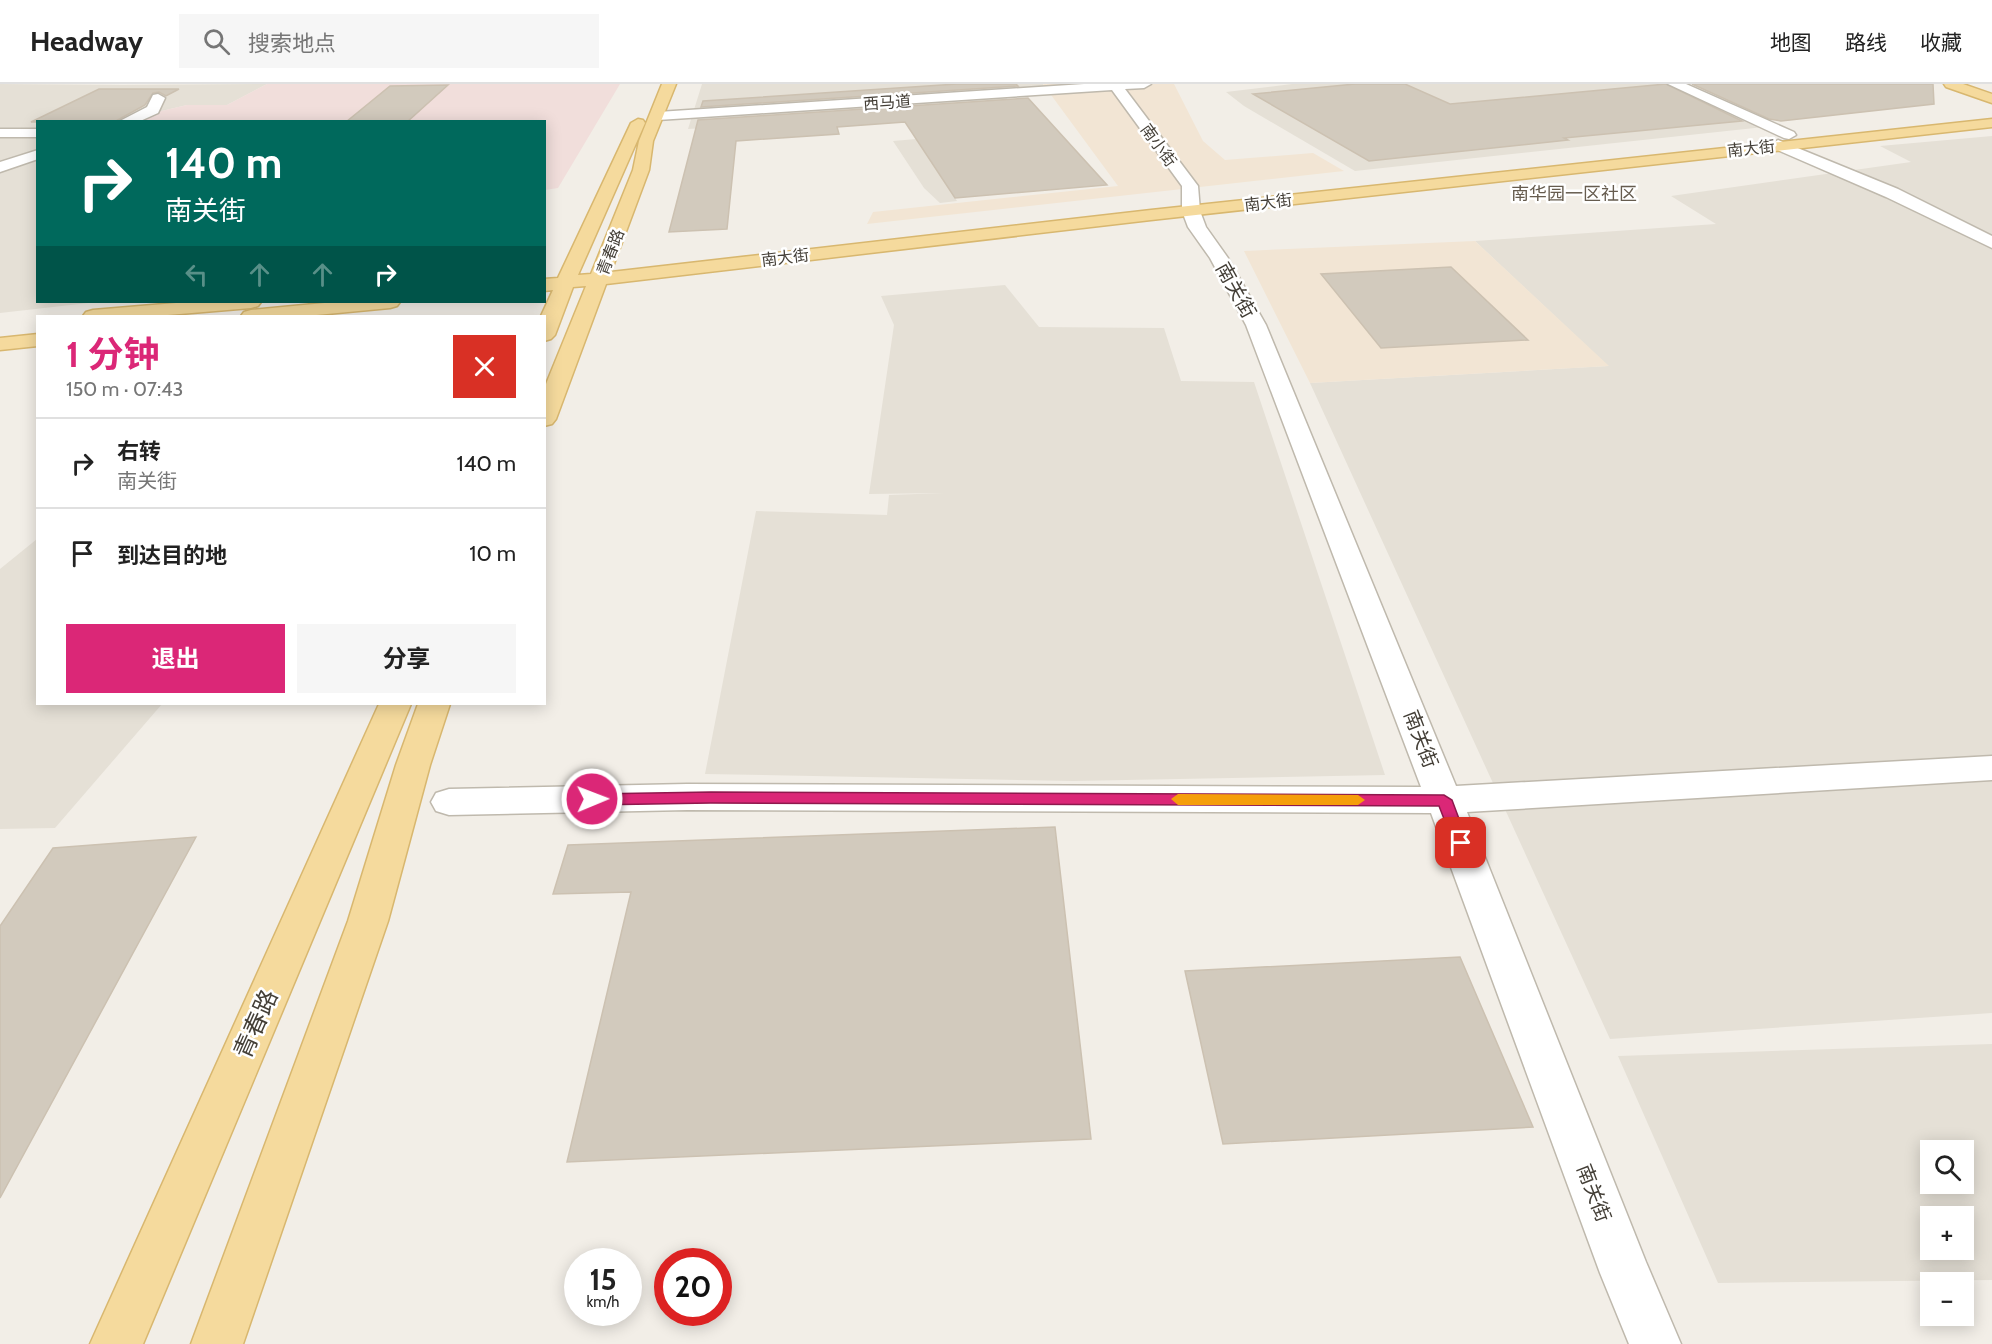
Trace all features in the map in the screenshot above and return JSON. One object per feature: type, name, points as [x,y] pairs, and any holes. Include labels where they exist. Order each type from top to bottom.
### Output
[{"type":"main road","name":"青春路","points":[[546,330],[654,84]]},
{"type":"main road","name":"青春路","points":[[546,414],[641,170],[646,141],[669,84]]},
{"type":"main road","points":[[1951,84],[1992,99]]},
{"type":"main road","points":[[1971,84],[1992,91]]},
{"type":"main road","name":"南大街","points":[[546,274],[568,276],[1783,140],[1992,112]]},
{"type":"main road","name":"南大街","points":[[1783,140],[1992,123]]},
{"type":"main road","name":"南大街","points":[[546,284],[568,276]]},
{"type":"main road","points":[[104,315],[240,303]]},
{"type":"main road","points":[[272,315],[382,303]]},
{"type":"main road","points":[[0,325],[36,322]]},
{"type":"main road","points":[[0,344],[36,340]]},
{"type":"main road","name":"青春路","points":[[116,1344],[395,705]]},
{"type":"main road","points":[[217,1344],[368,921],[413,765],[434,705]]},
{"type":"street","name":"西马道","points":[[658,116],[1144,84]]},
{"type":"street","points":[[1675,84],[1992,243]]},
{"type":"street","name":"南小街","points":[[1115,85],[1190,186],[1191,206]]},
{"type":"street","points":[[130,120],[153,110],[158,98]]},
{"type":"street","points":[[0,133],[36,133]]},
{"type":"street","points":[[0,159],[36,148]]},
{"type":"street","points":[[0,167],[36,155]]},
{"type":"street","name":"南关街","points":[[1191,206],[1197,227],[1219,258],[1256,325],[1444,800],[1625,1274],[1655,1344]]},
{"type":"street","points":[[449,802],[687,797],[1444,800],[1992,768]]},
{"type":"shaded area","points":[[0,84],[267,84],[227,105],[187,105],[153,113],[136,120],[36,120],[36,303],[88,303],[0,313]]},
{"type":"shaded area","points":[[267,84],[620,84],[558,188],[546,190],[546,120],[138,120],[153,113],[187,105],[227,105]]},
{"type":"shaded area","points":[[702,84],[1043,84],[1046,90],[1004,92],[1008,101],[852,120],[688,129]]},
{"type":"shaded area","points":[[1043,84],[1174,84],[1203,141],[1225,160],[1313,153],[1344,171],[867,224],[873,212],[1118,186]]},
{"type":"shaded area","points":[[1292,84],[1669,84],[1764,127],[1355,171],[1244,106],[1226,92]]},
{"type":"shaded area","points":[[975,134],[947,186],[957,201],[940,203],[924,188],[893,141]]},
{"type":"shaded area","points":[[1992,136],[1992,1013],[1610,1039],[1310,383],[1608,366],[1475,241],[1716,224],[1671,196],[1911,162],[1880,146]]},
{"type":"shaded area","points":[[1475,241],[1609,366],[1310,383],[1244,251]]},
{"type":"shaded area","points":[[1005,285],[1039,327],[1164,328],[1181,381],[1254,382],[1385,775],[1073,781],[705,774],[756,511],[887,515],[889,495],[945,493],[869,494],[894,325],[881,296]]},
{"type":"shaded area","points":[[36,540],[36,705],[161,705],[55,828],[0,829],[0,569]]},
{"type":"shaded area","points":[[1992,1044],[1992,1280],[1974,1280],[1974,1272],[1920,1272],[1920,1281],[1718,1283],[1618,1056]]},
{"type":"building","points":[[957,84],[1016,84],[1018,86],[701,107],[703,101]]},
{"type":"building","points":[[1355,84],[1405,84],[1450,104],[1666,84],[1742,121],[1564,138],[1568,140],[1369,161],[1253,94]]},
{"type":"building","points":[[1692,84],[1933,84],[1934,104],[1781,121],[1769,119]]},
{"type":"building","points":[[448,85],[409,120],[348,120],[390,86]]},
{"type":"building","points":[[99,89],[179,89],[166,96],[159,92],[153,93],[145,105],[118,120],[36,120],[36,122],[31,122]]},
{"type":"building","points":[[1028,98],[1107,185],[955,198],[905,122],[837,127],[839,134],[736,141],[727,229],[669,232],[698,120]]},
{"type":"building","points":[[1451,267],[1528,340],[1381,348],[1321,274]]},
{"type":"building","points":[[1055,827],[1091,1139],[567,1162],[631,892],[553,894],[568,845]]},
{"type":"building","points":[[196,837],[0,1198],[0,926],[53,848]]},
{"type":"building","points":[[1460,957],[1533,1127],[1223,1144],[1185,971]]},
{"type":"slow traffic","points":[[1178,799],[1358,800]]},
{"type":"district","name":"南华园一区社区","points":[[1574,194]]},
{"type":"route","points":[[592,799],[711,797],[1444,800],[1461,843]]}]
